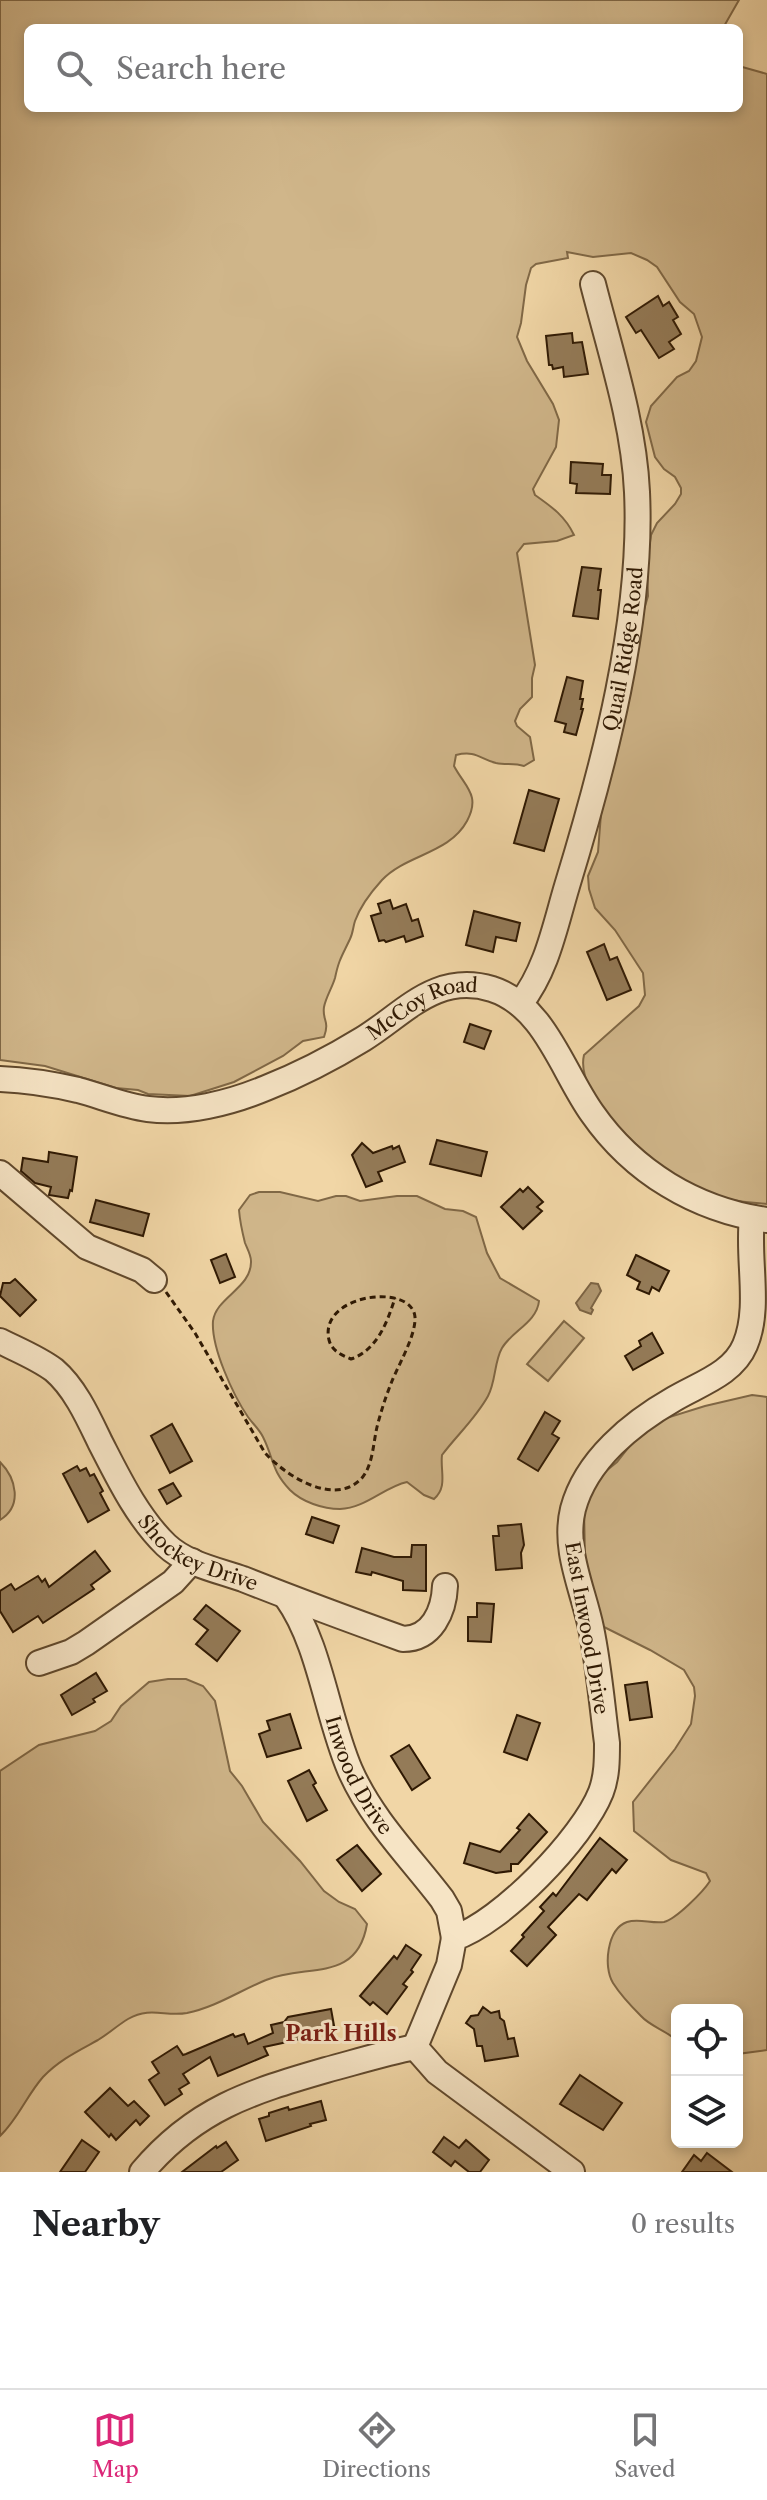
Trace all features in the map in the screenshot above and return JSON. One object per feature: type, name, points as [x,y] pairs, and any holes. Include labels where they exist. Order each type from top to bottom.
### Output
[{"type":"street","name":"Quail Ridge Road","points":[[520,1004],[535,981],[549,948],[585,827],[615,703],[636,557],[637,494],[631,437],[593,284]]},
{"type":"street","name":"McCoy Road","points":[[0,1079],[46,1083],[147,1109],[200,1107],[262,1090],[294,1076],[364,1038],[435,990],[470,984],[505,994],[520,1004],[542,1030],[591,1113],[630,1157],[653,1176],[676,1190],[729,1212],[759,1219]]},
{"type":"street","points":[[0,1173],[87,1247],[142,1270],[154,1280]]},
{"type":"street","name":"East Inwood Drive","points":[[454,1938],[483,1925],[530,1884],[588,1816],[602,1789],[607,1743],[591,1626],[572,1557],[573,1509],[587,1478],[615,1442],[650,1414],[729,1367],[740,1354],[750,1332],[750,1251],[759,1219]]},
{"type":"street","name":"Shockey Drive","points":[[0,1341],[43,1363],[64,1380],[144,1519],[168,1547],[192,1561],[403,1639],[423,1635],[440,1614],[445,1586]]},
{"type":"street","points":[[39,1663],[71,1652],[86,1643],[173,1582],[192,1561]]},
{"type":"street","name":"Inwood Drive","points":[[287,1598],[295,1608],[309,1642],[332,1721],[351,1772],[389,1836],[442,1899],[449,1911],[454,1938]]},
{"type":"street","points":[[415,2047],[446,1973],[454,1938]]},
{"type":"street","points":[[142,2172],[178,2136],[233,2100],[281,2083],[415,2047]]},
{"type":"street","points":[[415,2047],[437,2072],[572,2172]]},
{"type":"path","points":[[154,1280],[173,1300],[195,1333],[265,1453],[292,1477],[317,1487],[337,1490],[351,1487],[367,1471],[384,1400],[413,1330],[415,1316],[411,1306],[395,1298],[372,1297],[348,1304],[333,1315],[327,1330],[331,1346],[340,1355],[351,1359],[364,1354],[389,1317],[395,1298]]},
{"type":"shaded area","points":[[0,0],[739,0],[725,24],[24,24],[24,112],[743,112],[743,67],[767,74],[767,1204],[713,1195],[663,1168],[610,1118],[589,1086],[584,1070],[584,1055],[639,1006],[645,995],[643,973],[615,930],[595,908],[588,876],[598,852],[601,814],[622,732],[634,643],[648,596],[647,564],[651,535],[681,494],[675,477],[655,457],[646,422],[651,406],[696,361],[702,337],[694,314],[680,302],[657,267],[631,253],[593,257],[567,252],[568,258],[536,264],[531,268],[526,285],[517,337],[559,420],[556,447],[533,489],[535,495],[562,517],[574,535],[557,541],[524,544],[517,553],[535,665],[532,697],[520,709],[515,721],[530,737],[534,760],[524,766],[496,763],[473,754],[456,755],[454,766],[472,798],[467,821],[450,840],[392,871],[367,899],[355,921],[325,1003],[324,1037],[303,1041],[283,1056],[234,1082],[190,1096],[148,1094],[116,1088],[45,1066],[0,1060]]},
{"type":"shaded area","points":[[280,1192],[318,1201],[336,1196],[360,1201],[417,1196],[445,1209],[463,1211],[476,1217],[487,1253],[500,1278],[539,1301],[534,1315],[502,1348],[491,1390],[483,1404],[442,1455],[442,1484],[434,1499],[407,1482],[349,1508],[327,1508],[300,1498],[279,1476],[263,1437],[242,1408],[230,1384],[213,1332],[213,1321],[220,1305],[240,1286],[250,1270],[251,1259],[239,1210],[250,1195]]},
{"type":"shaded area","points":[[591,1283],[598,1284],[601,1291],[591,1314],[580,1310],[576,1303]]},
{"type":"shaded area","points":[[564,1321],[584,1338],[548,1381],[527,1364]]},
{"type":"shaded area","points":[[752,1395],[767,1397],[767,2050],[743,2053],[743,2004],[671,2004],[671,2036],[641,2016],[619,1992],[608,1968],[611,1940],[620,1926],[632,1921],[669,1920],[702,1892],[710,1881],[706,1873],[671,1860],[634,1831],[633,1802],[691,1724],[694,1687],[684,1670],[602,1626],[585,1558],[584,1509],[595,1480],[617,1462],[647,1424]]},
{"type":"shaded area","points":[[0,1462],[10,1476],[15,1492],[12,1507],[0,1520]]},
{"type":"shaded area","points":[[186,1679],[203,1686],[215,1701],[230,1771],[263,1822],[324,1891],[355,1909],[367,1924],[361,1943],[352,1956],[341,1964],[281,1975],[187,2013],[151,2012],[128,2019],[49,2071],[0,2136],[0,1771],[39,1745],[95,1731],[111,1721],[121,1706],[149,1682]]},
{"type":"building","points":[[658,296],[663,306],[669,302],[678,317],[673,320],[681,334],[669,342],[674,349],[659,358],[641,330],[636,333],[626,317]]},
{"type":"building","points":[[572,333],[573,343],[582,342],[588,374],[564,377],[563,367],[553,369],[549,365],[546,336]]},
{"type":"building","points":[[571,462],[603,464],[602,475],[611,475],[610,494],[576,493],[577,484],[570,483]]},
{"type":"building","points":[[582,567],[601,569],[598,619],[573,616]]},
{"type":"building","points":[[567,677],[583,681],[580,699],[583,699],[583,709],[576,735],[564,732],[566,724],[555,721]]},
{"type":"building","points":[[529,790],[559,799],[544,851],[514,843]]},
{"type":"building","points":[[390,900],[393,909],[406,904],[412,921],[418,919],[423,936],[406,942],[404,936],[379,941],[371,916],[381,913],[378,904]]},
{"type":"building","points":[[474,911],[520,923],[516,941],[496,937],[493,952],[466,945]]},
{"type":"building","points":[[604,944],[610,960],[617,957],[631,990],[607,1000],[587,952]]},
{"type":"building","points":[[470,1024],[491,1031],[484,1049],[464,1042]]},
{"type":"building","points":[[437,1140],[487,1152],[481,1176],[430,1164]]},
{"type":"building","points":[[362,1143],[373,1153],[399,1146],[405,1162],[378,1172],[382,1181],[366,1187],[352,1155]]},
{"type":"building","points":[[49,1152],[77,1157],[72,1191],[68,1198],[49,1195],[51,1187],[35,1183],[21,1171],[23,1158],[48,1162]]},
{"type":"building","points":[[528,1187],[543,1202],[537,1207],[542,1211],[523,1229],[501,1207],[520,1189],[523,1192]]},
{"type":"building","points":[[96,1200],[149,1214],[143,1236],[90,1222]]},
{"type":"building","points":[[226,1254],[235,1277],[220,1283],[211,1260]]},
{"type":"building","points":[[636,1255],[669,1271],[659,1291],[652,1287],[649,1294],[637,1289],[640,1282],[627,1275]]},
{"type":"building","points":[[15,1279],[36,1300],[20,1316],[0,1296],[3,1283]]},
{"type":"building","points":[[652,1333],[663,1353],[633,1370],[625,1356],[641,1346],[639,1341]]},
{"type":"building","points":[[545,1412],[560,1421],[552,1434],[559,1438],[538,1471],[518,1459]]},
{"type":"building","points":[[172,1424],[192,1461],[170,1473],[151,1436]]},
{"type":"building","points":[[77,1466],[80,1471],[86,1468],[90,1476],[94,1474],[109,1510],[88,1522],[63,1474]]},
{"type":"building","points":[[173,1483],[181,1496],[167,1504],[159,1490]]},
{"type":"building","points":[[312,1517],[339,1526],[333,1543],[306,1534]]},
{"type":"building","points":[[521,1524],[524,1545],[522,1568],[496,1570],[493,1536],[499,1536],[498,1526]]},
{"type":"building","points":[[412,1545],[426,1545],[426,1591],[403,1590],[403,1581],[372,1572],[371,1575],[356,1572],[362,1548],[394,1557],[411,1557]]},
{"type":"building","points":[[95,1551],[110,1571],[91,1585],[94,1589],[43,1623],[38,1616],[13,1632],[0,1611],[0,1591],[11,1584],[15,1590],[38,1576],[42,1582],[45,1579],[49,1587]]},
{"type":"building","points":[[477,1603],[494,1604],[491,1642],[468,1641],[468,1617],[477,1617]]},
{"type":"building","points":[[206,1605],[240,1631],[217,1661],[196,1644],[208,1630],[194,1619]]},
{"type":"building","points":[[96,1673],[107,1691],[72,1715],[61,1695]]},
{"type":"building","points":[[647,1682],[652,1717],[630,1720],[625,1685]]},
{"type":"building","points":[[290,1714],[301,1748],[267,1757],[259,1734],[270,1730],[267,1721]]},
{"type":"building","points":[[517,1715],[540,1723],[527,1760],[504,1752]]},
{"type":"building","points":[[409,1745],[430,1778],[412,1790],[391,1756]]},
{"type":"building","points":[[309,1770],[316,1783],[313,1785],[327,1810],[307,1821],[288,1781]]},
{"type":"building","points":[[529,1814],[547,1832],[518,1864],[511,1864],[511,1871],[496,1873],[464,1863],[470,1843],[500,1852],[520,1830],[517,1828]]},
{"type":"building","points":[[600,1838],[627,1860],[616,1873],[612,1869],[587,1900],[579,1894],[548,1927],[556,1935],[527,1966],[511,1951],[544,1911],[540,1907],[553,1893],[556,1896]]},
{"type":"building","points":[[357,1845],[381,1874],[362,1891],[337,1860]]},
{"type":"building","points":[[406,1945],[421,1955],[403,1984],[407,1987],[387,2014],[360,1996],[394,1956],[397,1959]]},
{"type":"building","points":[[483,2007],[491,2013],[499,2011],[508,2039],[514,2038],[518,2056],[485,2061],[482,2046],[477,2046],[474,2029],[466,2023]]},
{"type":"building","points":[[331,2009],[335,2031],[317,2034],[318,2039],[306,2041],[306,2038],[264,2047],[268,2055],[218,2076],[210,2057],[183,2074],[189,2083],[179,2089],[182,2094],[165,2105],[149,2080],[159,2073],[152,2062],[177,2046],[183,2055],[233,2034],[235,2037],[244,2034],[248,2044],[273,2033],[271,2025],[284,2022],[288,2017]]},
{"type":"building","points":[[580,2075],[622,2103],[603,2130],[560,2104]]},
{"type":"building","points":[[110,2088],[128,2106],[134,2101],[149,2116],[140,2125],[136,2120],[116,2140],[111,2134],[109,2137],[85,2112]]},
{"type":"building","points":[[321,2101],[326,2120],[266,2141],[259,2119],[288,2107],[289,2110]]},
{"type":"building","points":[[444,2137],[459,2148],[466,2140],[489,2160],[480,2172],[469,2172],[455,2161],[451,2166],[433,2152]]},
{"type":"building","points":[[82,2140],[99,2152],[85,2172],[60,2172]]},
{"type":"building","points":[[226,2142],[238,2160],[221,2172],[182,2172],[216,2146]]},
{"type":"building","points":[[707,2153],[732,2172],[682,2172],[694,2155],[701,2161]]},
{"type":"district","name":"Park Hills","points":[[341,2033]]}]
